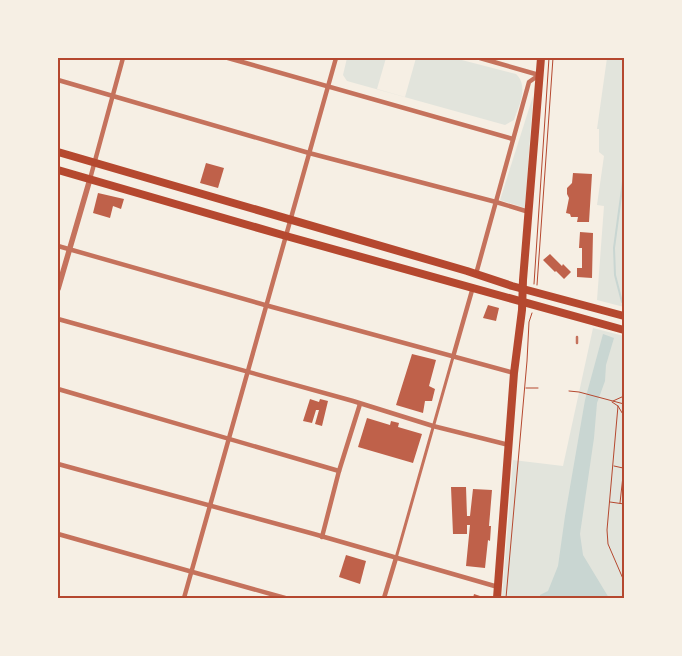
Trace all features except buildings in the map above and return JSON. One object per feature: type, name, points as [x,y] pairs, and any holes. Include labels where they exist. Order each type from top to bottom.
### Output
[{"type":"main road","points":[[497,598],[541,58]]},
{"type":"main road","points":[[58,152],[522,289],[624,316]]},
{"type":"main road","points":[[58,170],[624,330]]},
{"type":"street","points":[[58,289],[123,58]]},
{"type":"street","points":[[228,58],[513,139]]},
{"type":"street","points":[[184,598],[336,58]]},
{"type":"street","points":[[480,58],[539,75]]},
{"type":"street","points":[[476,274],[529,82],[539,75]]},
{"type":"street","points":[[58,80],[112,97],[529,212]]},
{"type":"street","points":[[58,246],[514,373]]},
{"type":"street","points":[[384,598],[473,288]]},
{"type":"street","points":[[58,319],[433,426],[510,445]]},
{"type":"street","points":[[58,389],[339,470]]},
{"type":"street","points":[[322,537],[339,470],[360,404]]},
{"type":"street","points":[[58,464],[498,587]]},
{"type":"street","points":[[58,534],[285,598]]},
{"type":"lane","points":[[577,337],[577,343]]},
{"type":"path","points":[[533,282],[549,58]]},
{"type":"path","points":[[537,286],[553,58]]},
{"type":"path","points":[[506,598],[529,322],[532,312]]},
{"type":"path","points":[[525,388],[538,388]]},
{"type":"path","points":[[569,391],[624,404]]},
{"type":"path","points":[[612,401],[624,396]]},
{"type":"path","points":[[612,401],[618,406],[624,416]]},
{"type":"path","points":[[618,406],[607,530],[608,544],[624,582]]},
{"type":"path","points":[[614,466],[624,467],[620,503]]},
{"type":"path","points":[[609,502],[624,504]]},
{"type":"shaded area","points":[[347,58],[386,58],[377,89],[405,97],[416,58],[454,58],[516,74],[522,84],[522,96],[514,120],[505,125],[347,81],[343,75]]},
{"type":"shaded area","points":[[607,58],[624,58],[624,307],[597,300],[604,206],[597,205],[604,156],[599,152],[599,129],[597,129]]},
{"type":"shaded area","points":[[533,96],[525,208],[500,200]]},
{"type":"shaded area","points":[[593,328],[624,336],[624,598],[502,598],[513,460],[563,466]]},
{"type":"shaded area","points":[[603,334],[614,338],[606,365],[605,381],[597,403],[594,438],[580,534],[583,555],[609,598],[540,598],[540,595],[548,591],[558,566],[585,400]]},
{"type":"waterway","points":[[622,302],[615,275],[614,248],[624,174],[624,133]]}]
